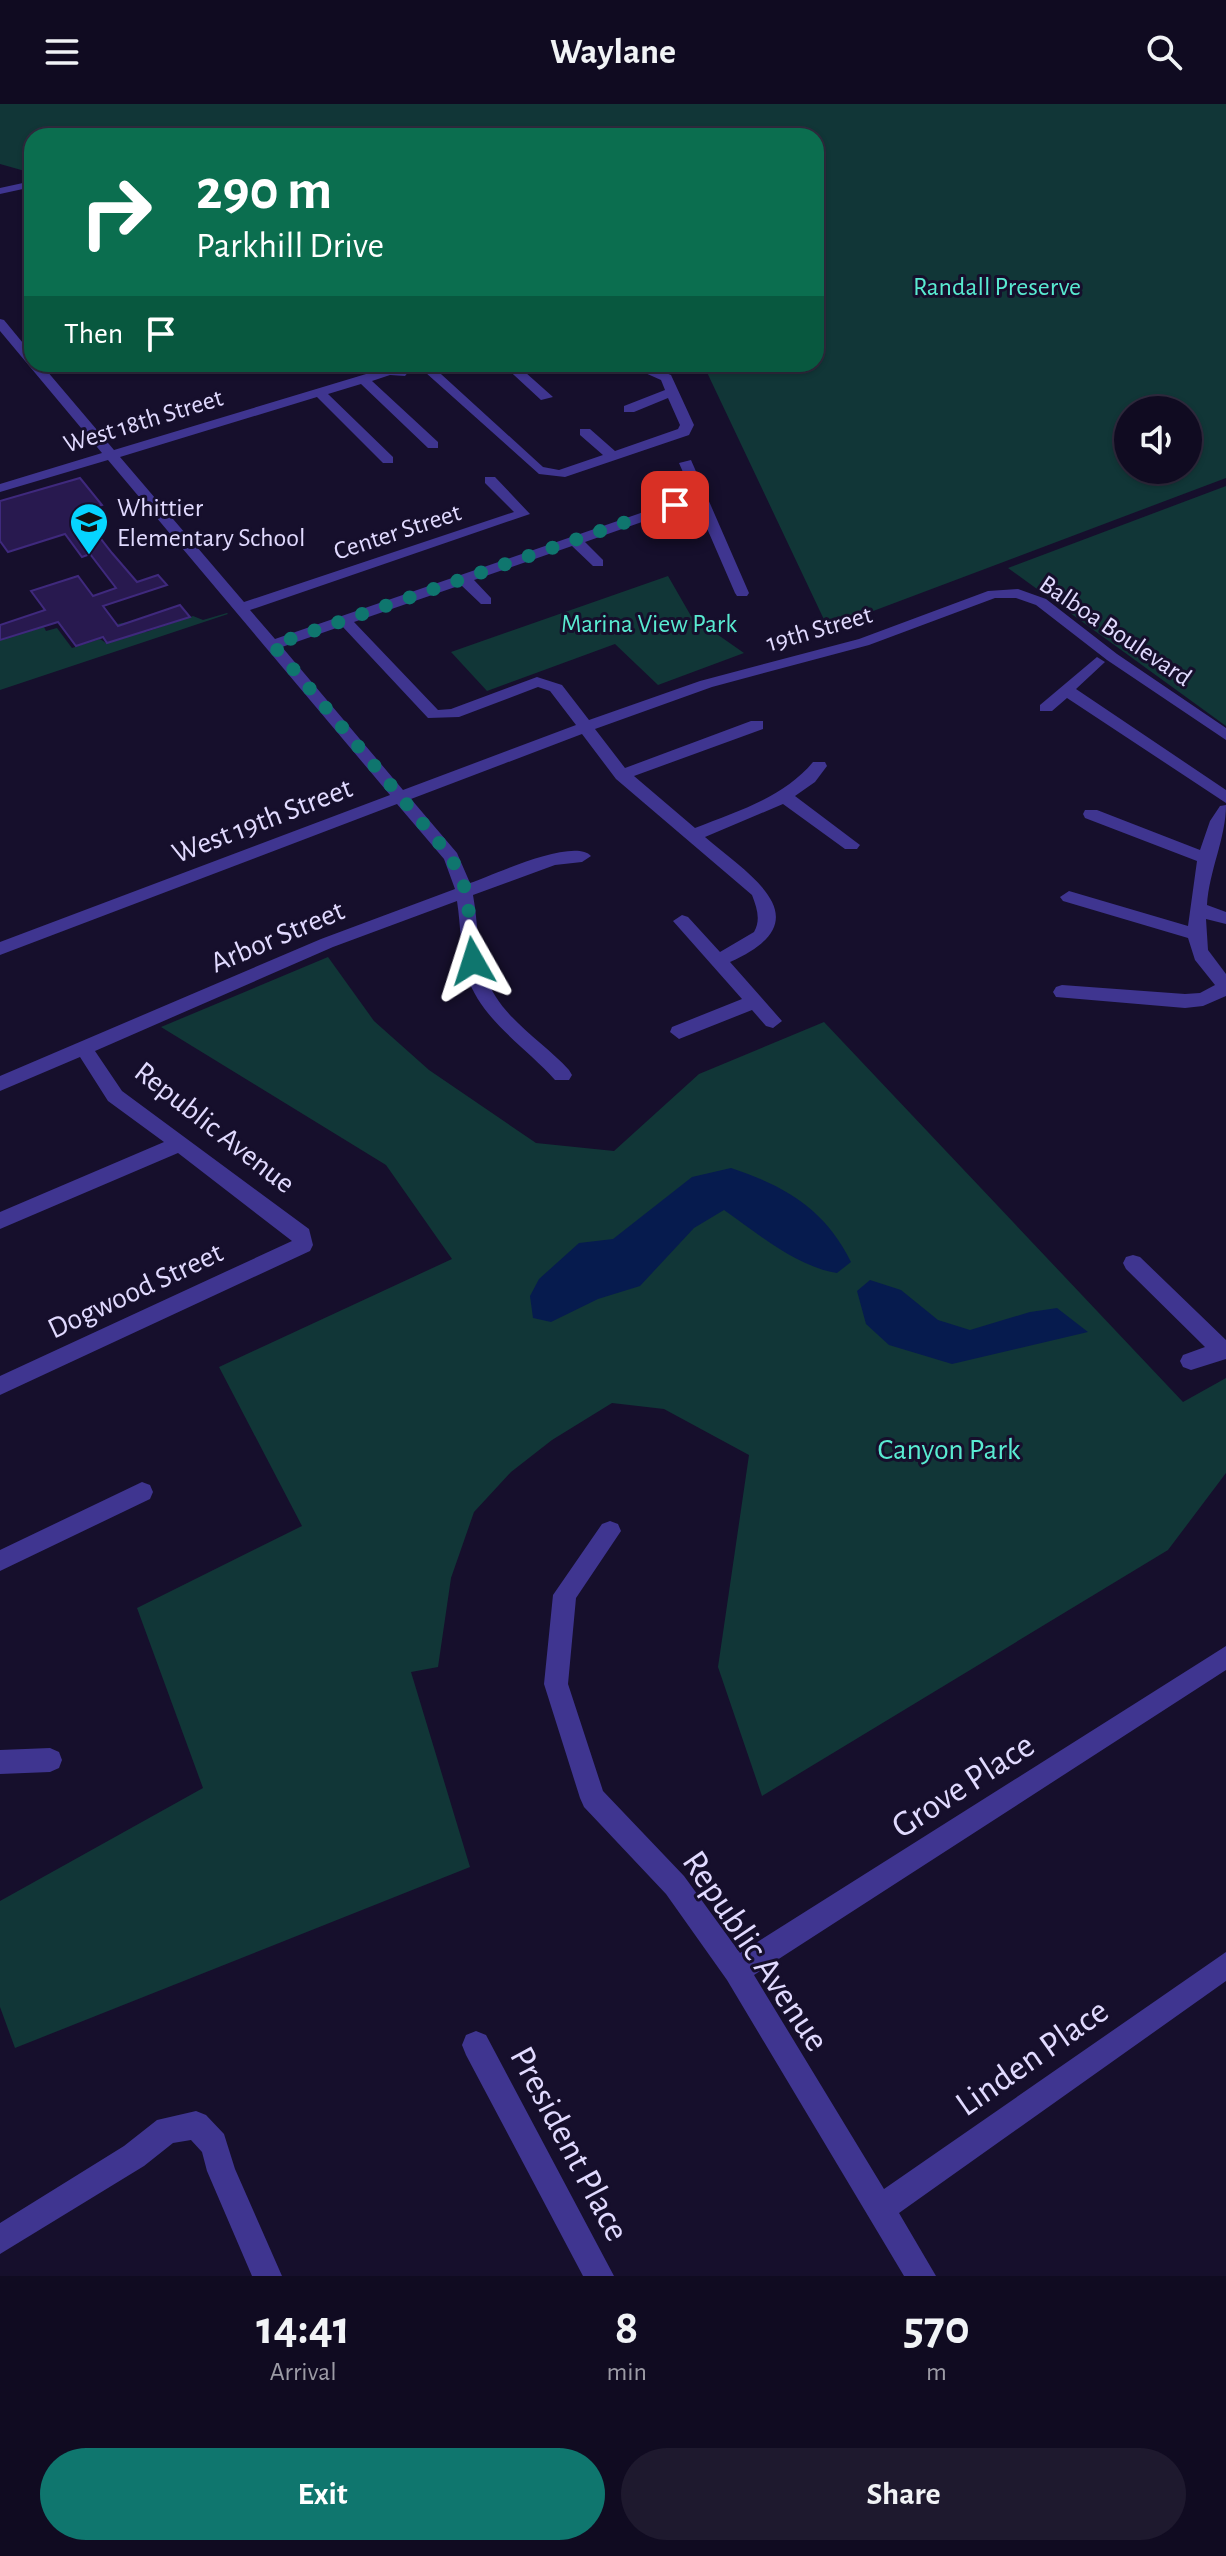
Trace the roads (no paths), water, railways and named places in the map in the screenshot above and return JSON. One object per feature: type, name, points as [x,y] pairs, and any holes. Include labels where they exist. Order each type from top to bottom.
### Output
[{"type":"street","points":[[0,191],[24,186]]},
{"type":"street","points":[[0,323],[24,352]]},
{"type":"street","points":[[41,372],[451,857],[467,893],[473,961],[484,995],[562,1075]]},
{"type":"street","name":"West 18th Street","points":[[0,488],[384,372]]},
{"type":"street","points":[[431,372],[539,470],[552,474],[569,473],[684,432],[687,425],[672,392],[663,374],[657,372]]},
{"type":"street","points":[[517,372],[546,397]]},
{"type":"street","points":[[363,379],[433,445]]},
{"type":"street","points":[[319,392],[388,460]]},
{"type":"street","points":[[629,409],[672,392]]},
{"type":"street","points":[[585,432],[615,458]]},
{"type":"street","points":[[686,463],[742,593]]},
{"type":"street","name":"Center Street","points":[[241,608],[523,514],[490,480]]},
{"type":"street","points":[[273,645],[701,497]]},
{"type":"street","points":[[574,540],[598,563]]},
{"type":"street","points":[[464,579],[486,601]]},
{"type":"street","name":"19th Street","points":[[588,726],[742,674],[864,642],[993,594],[1018,593]]},
{"type":"street","name":"Balboa Boulevard","points":[[1018,593],[1051,609],[1112,657],[1226,735]]},
{"type":"street","points":[[344,620],[434,715],[453,714],[537,682],[556,688],[588,726],[622,775],[759,892],[768,909],[766,932],[756,943],[718,960]]},
{"type":"street","points":[[1046,708],[1097,662]]},
{"type":"street","points":[[1062,992],[1185,1001],[1203,999],[1226,987],[1205,964],[1196,934],[1205,858],[1225,810],[1066,690]]},
{"type":"street","points":[[622,775],[757,725]]},
{"type":"street","name":"West 19th Street","points":[[0,949],[588,726]]},
{"type":"street","points":[[691,836],[783,796],[810,780],[819,766]]},
{"type":"street","points":[[783,796],[851,845]]},
{"type":"street","points":[[1091,814],[1205,858]]},
{"type":"street","name":"Arbor Street","points":[[0,1084],[85,1050],[327,943],[553,859],[582,856]]},
{"type":"street","points":[[1069,897],[1196,934]]},
{"type":"street","points":[[1199,909],[1226,918]]},
{"type":"street","points":[[682,921],[773,1021]]},
{"type":"street","points":[[679,1032],[755,1001]]},
{"type":"street","name":"Republic Avenue","points":[[85,1050],[115,1096],[302,1235],[303,1245],[295,1249]]},
{"type":"street","points":[[0,1221],[177,1145]]},
{"type":"street","name":"Dogwood Street","points":[[0,1386],[295,1249]]},
{"type":"street","points":[[1133,1263],[1224,1350],[1191,1361]]},
{"type":"street","points":[[0,1561],[142,1492]]},
{"type":"street","name":"Republic Avenue","points":[[610,1531],[565,1595],[556,1684],[593,1798],[675,1885],[736,1971],[921,2276]]},
{"type":"street","name":"Grove Place","points":[[736,1971],[1226,1657]]},
{"type":"street","points":[[0,1762],[50,1760]]},
{"type":"street","name":"Linden Place","points":[[879,2210],[1226,1965]]},
{"type":"street","name":"President Place","points":[[476,2045],[599,2276]]},
{"type":"street","points":[[0,2240],[134,2156],[167,2130],[196,2125],[214,2144],[221,2171],[267,2276]]},
{"type":"water","points":[[731,1168],[769,1183],[802,1202],[829,1227],[851,1262],[837,1273],[807,1264],[778,1248],[724,1210],[694,1228],[640,1286],[598,1299],[551,1322],[533,1318],[530,1296],[539,1279],[579,1243],[613,1239],[692,1177]]},
{"type":"water","points":[[870,1280],[901,1290],[938,1320],[970,1330],[1030,1312],[1057,1308],[1088,1332],[952,1364],[889,1345],[866,1324],[857,1291]]},
{"type":"place","name":"Whittier Elementary School","points":[[89,556]]},
{"type":"park label","name":"Randall Preserve","points":[[997,286]]},
{"type":"park label","name":"Marina View Park","points":[[649,623]]},
{"type":"park label","name":"Canyon Park","points":[[949,1449]]}]
